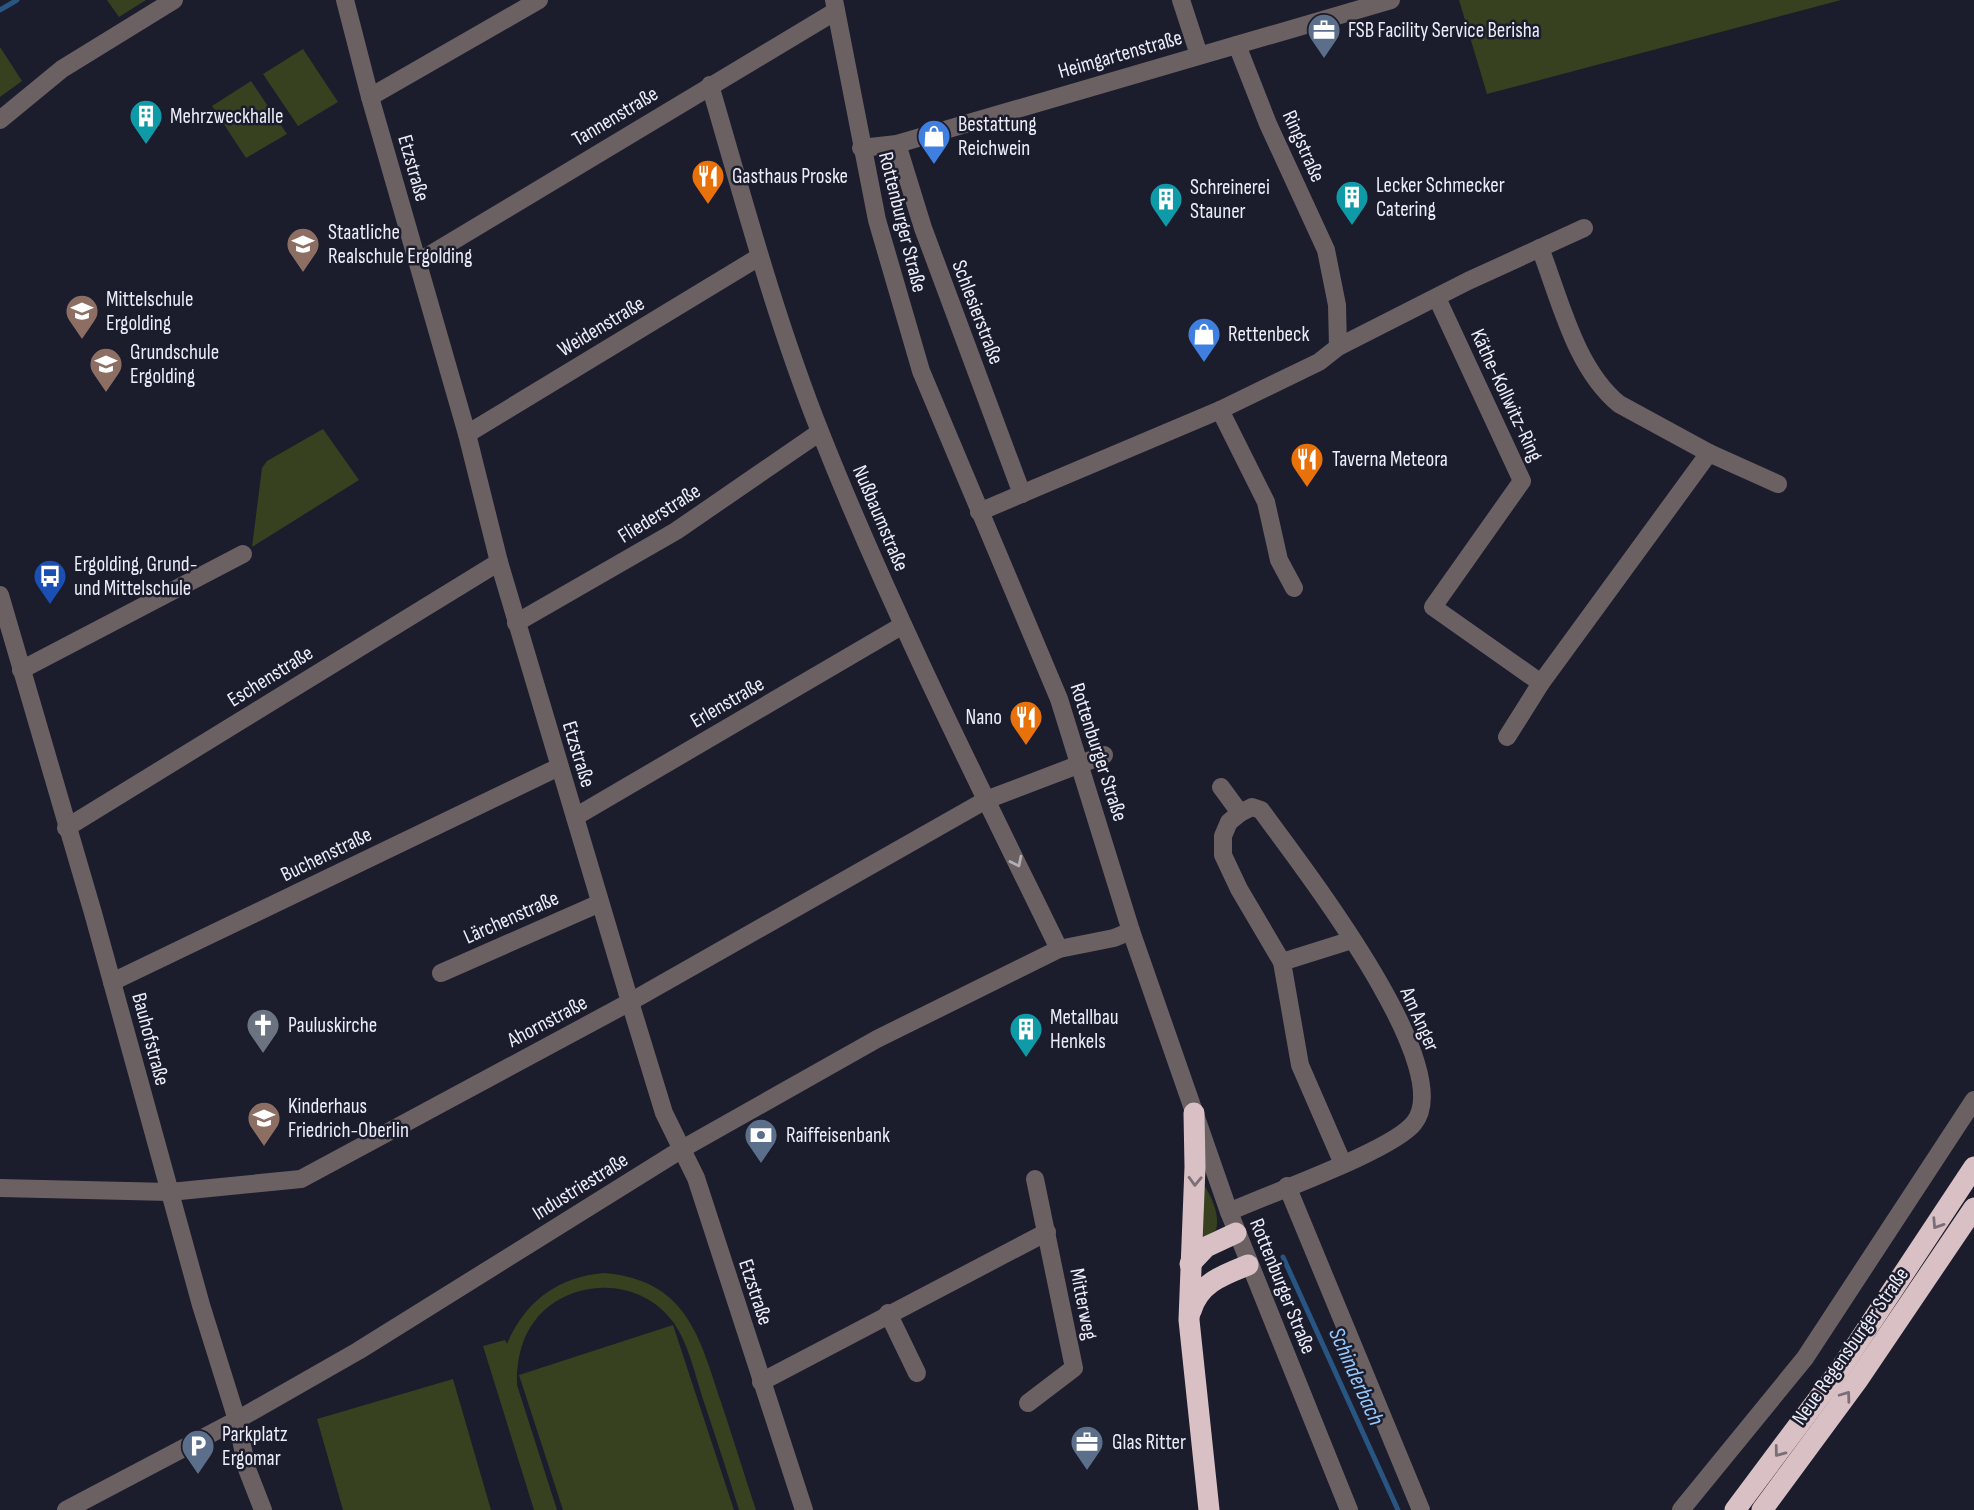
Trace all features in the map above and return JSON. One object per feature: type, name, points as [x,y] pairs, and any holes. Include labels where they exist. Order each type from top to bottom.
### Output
[{"type":"highway","points":[[1194,1113],[1195,1167],[1189,1320],[1209,1510]]},
{"type":"highway","points":[[1735,1510],[1839,1371],[1974,1167]]},
{"type":"highway","name":"Neue Regensburger Straße","points":[[1762,1510],[1857,1381],[1974,1208]]},
{"type":"highway","points":[[1190,1264],[1206,1247],[1236,1233]]},
{"type":"highway","points":[[1189,1320],[1203,1288],[1218,1277],[1248,1265]]},
{"type":"street","points":[[0,120],[62,69],[174,0]]},
{"type":"street","name":"Etzstraße","points":[[345,0],[370,97],[467,434],[516,623],[664,1114],[696,1178],[804,1510]]},
{"type":"street","points":[[370,97],[539,0]]},
{"type":"street","points":[[1181,0],[1199,55]]},
{"type":"street","name":"Heimgartenstraße","points":[[861,149],[897,144],[1391,0]]},
{"type":"street","name":"Tannenstraße","points":[[418,262],[710,85],[835,5]]},
{"type":"street","name":"Rottenburger Straße","points":[[835,5],[861,149],[897,296],[921,371],[1054,687],[1080,762],[1131,931],[1236,1233],[1349,1510]]},
{"type":"street","name":"Ringstraße","points":[[1237,45],[1268,124],[1326,250],[1337,304],[1338,347]]},
{"type":"street","name":"Nußbaumstraße","points":[[710,85],[760,257],[820,432],[903,625],[1059,949]]},
{"type":"street","name":"Schlesierstraße","points":[[897,144],[923,228],[1022,494]]},
{"type":"street","points":[[979,512],[1220,410],[1319,362],[1338,347],[1584,228]]},
{"type":"street","points":[[1540,248],[1583,357],[1607,394],[1619,404],[1709,453],[1778,484]]},
{"type":"street","name":"Weidenstraße","points":[[467,434],[760,257]]},
{"type":"street","name":"Käthe-Kollwitz-Ring","points":[[1437,298],[1522,481],[1433,607],[1541,683]]},
{"type":"street","points":[[1220,410],[1266,502],[1279,560],[1294,588]]},
{"type":"street","name":"Fliederstraße","points":[[516,623],[676,531],[820,432]]},
{"type":"street","points":[[1507,737],[1541,683],[1709,453]]},
{"type":"street","points":[[21,670],[243,555]]},
{"type":"street","name":"Eschenstraße","points":[[66,828],[499,562]]},
{"type":"street","name":"Bauhofstraße","points":[[0,598],[237,1420],[247,1469],[263,1510]]},
{"type":"street","name":"Erlenstraße","points":[[575,817],[903,625]]},
{"type":"street","points":[[1080,762],[1104,755]]},
{"type":"street","name":"Ahornstraße","points":[[0,1188],[170,1192],[301,1179],[630,1002],[986,800],[1080,762]]},
{"type":"street","name":"Buchenstraße","points":[[112,982],[559,767]]},
{"type":"street","points":[[1221,787],[1240,813],[1228,822],[1223,836],[1223,855],[1239,889],[1282,962],[1300,1065],[1343,1164]]},
{"type":"street","name":"Am Anger","points":[[1229,1212],[1343,1164],[1403,1133],[1416,1121],[1422,1104],[1421,1083],[1413,1048],[1352,940],[1261,810],[1252,807],[1240,813]]},
{"type":"street","name":"Lärchenstraße","points":[[441,973],[600,903]]},
{"type":"street","name":"Industriestraße","points":[[66,1510],[237,1420],[358,1351],[682,1149],[877,1039],[1059,949],[1114,938],[1131,931]]},
{"type":"street","points":[[1282,962],[1352,940]]},
{"type":"street","points":[[1681,1510],[1805,1359],[1942,1154],[1974,1100]]},
{"type":"street","name":"Mitterweg","points":[[1028,1403],[1074,1368],[1035,1180]]},
{"type":"street","points":[[1287,1186],[1421,1510]]},
{"type":"street","points":[[761,1382],[888,1313],[1047,1232]]},
{"type":"street","points":[[888,1313],[917,1373]]},
{"type":"green space","points":[[107,0],[146,0],[119,17]]},
{"type":"green space","points":[[1459,0],[1841,0],[1487,94]]},
{"type":"green space","points":[[0,47],[22,81],[0,97]]},
{"type":"green space","points":[[303,49],[338,102],[298,126],[263,74]]},
{"type":"green space","points":[[251,81],[287,134],[246,158],[212,106]]},
{"type":"green space","points":[[323,429],[359,480],[252,547],[262,468],[267,461]]},
{"type":"green space","points":[[1204,1185],[1214,1207],[1217,1225],[1216,1230],[1203,1238]]},
{"type":"green space","points":[[604,1273],[632,1278],[654,1287],[671,1299],[685,1315],[705,1355],[756,1510],[739,1510],[690,1357],[674,1323],[650,1300],[635,1293],[603,1288],[586,1289],[555,1302],[537,1318],[521,1349],[517,1385],[557,1510],[534,1510],[483,1346],[505,1340],[507,1344],[523,1315],[545,1294],[558,1286],[587,1275]]},
{"type":"green space","points":[[673,1325],[734,1510],[563,1510],[519,1375]]},
{"type":"green space","points":[[453,1379],[491,1510],[343,1510],[317,1419]]},
{"type":"waterway","points":[[0,10],[17,0]]},
{"type":"waterway","name":"Schinderbach","points":[[1283,1257],[1398,1510]]},
{"type":"place","name":"FSB Facility Service Berisha","points":[[1324,60]]},
{"type":"place","name":"Mehrzweckhalle","points":[[146,146]]},
{"type":"place","name":"Bestattung Reichwein","points":[[934,166]]},
{"type":"place","name":"Gasthaus Proske","points":[[708,206]]},
{"type":"place","name":"Lecker Schmecker Catering","points":[[1352,227]]},
{"type":"place","name":"Schreinerei Stauner","points":[[1166,229]]},
{"type":"place","name":"Staatliche Realschule Ergolding","points":[[303,274]]},
{"type":"place","name":"Mittelschule Ergolding","points":[[82,341]]},
{"type":"place","name":"Rettenbeck","points":[[1204,364]]},
{"type":"place","name":"Grundschule Ergolding","points":[[106,394]]},
{"type":"place","name":"Taverna Meteora","points":[[1307,489]]},
{"type":"place","name":"Ergolding, Grund- und Mittelschule","points":[[50,606]]},
{"type":"place","name":"Nano","points":[[1026,747]]},
{"type":"place","name":"Pauluskirche","points":[[263,1055]]},
{"type":"place","name":"Metallbau Henkels","points":[[1026,1059]]},
{"type":"place","name":"Kinderhaus Friedrich-Oberlin","points":[[264,1148]]},
{"type":"place","name":"Raiffeisenbank","points":[[761,1165]]},
{"type":"place","name":"Glas Ritter","points":[[1087,1472]]},
{"type":"place","name":"Parkplatz Ergomar","points":[[198,1476]]}]
